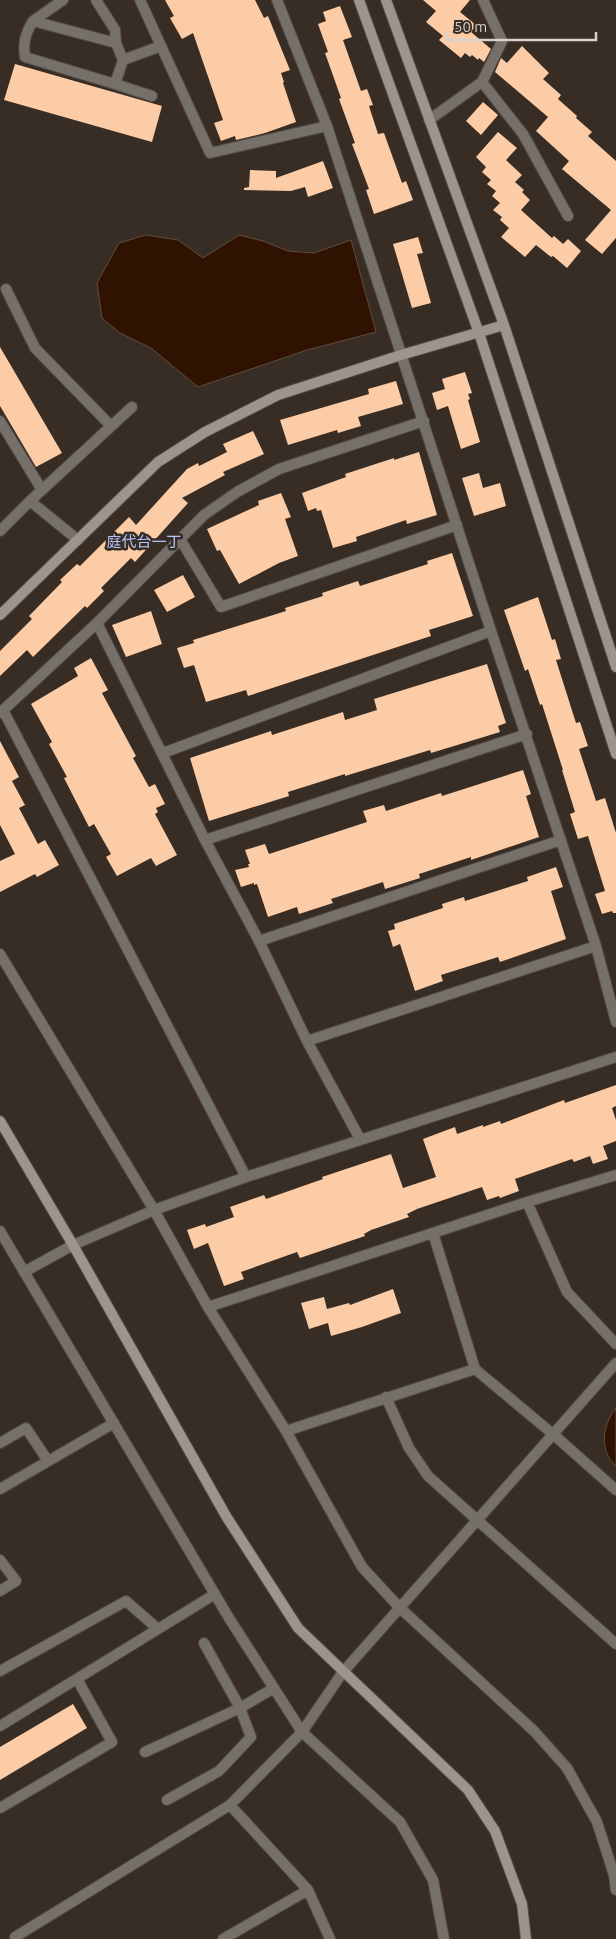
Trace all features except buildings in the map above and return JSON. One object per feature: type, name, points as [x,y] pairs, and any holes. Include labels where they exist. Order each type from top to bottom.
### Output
[{"type":"street","points":[[63,0],[33,21],[26,33],[25,57],[152,96]]},
{"type":"street","points":[[96,0],[115,30],[116,43],[122,60],[115,84]]},
{"type":"street","points":[[140,0],[210,153],[327,126]]},
{"type":"street","points":[[277,0],[327,126],[491,631],[527,734],[596,946],[616,1022]]},
{"type":"street","points":[[359,0],[478,333],[616,754]]},
{"type":"street","points":[[386,0],[504,325],[616,668]]},
{"type":"street","points":[[429,120],[482,82],[502,41],[483,0]]},
{"type":"street","points":[[33,21],[116,43]]},
{"type":"street","points":[[122,60],[161,46]]},
{"type":"street","points":[[482,82],[523,134],[568,216]]},
{"type":"street","points":[[6,289],[35,348],[111,426]]},
{"type":"street","points":[[0,615],[158,462],[205,432],[278,395],[401,355],[504,325]]},
{"type":"street","points":[[2,525],[132,407]]},
{"type":"street","points":[[0,421],[42,490]]},
{"type":"street","points":[[246,1177],[1,712],[97,623],[204,515],[237,492],[279,469],[424,421]]},
{"type":"street","points":[[30,501],[78,540]]},
{"type":"street","points":[[180,540],[222,608],[457,525]]},
{"type":"street","points":[[97,623],[307,1041],[360,1139]]},
{"type":"street","points":[[163,753],[491,631]]},
{"type":"street","points":[[206,840],[527,734]]},
{"type":"street","points":[[258,941],[561,840]]},
{"type":"street","points":[[307,1041],[596,946]]},
{"type":"street","points":[[0,954],[154,1210],[208,1307],[286,1431],[362,1567],[399,1607],[534,1731],[567,1768],[597,1822],[614,1875],[616,1890]]},
{"type":"street","points":[[24,1272],[73,1245],[154,1210],[360,1139],[616,1057]]},
{"type":"street","points":[[0,1122],[73,1245],[226,1516],[298,1628],[468,1790],[495,1831],[522,1904],[526,1939]]},
{"type":"street","points":[[208,1307],[527,1202],[616,1175]]},
{"type":"street","points":[[527,1202],[567,1292],[616,1344]]},
{"type":"street","points":[[0,1231],[215,1594],[302,1732],[400,1822],[433,1880],[444,1939]]},
{"type":"street","points":[[433,1233],[475,1369],[616,1490]]},
{"type":"street","points":[[16,1939],[15,1937],[230,1805],[302,1732],[343,1672],[616,1363]]},
{"type":"street","points":[[286,1431],[475,1369]]},
{"type":"street","points":[[386,1397],[409,1448],[428,1476],[616,1644]]},
{"type":"street","points":[[0,1489],[114,1423]]},
{"type":"street","points":[[0,1443],[26,1428],[48,1461]]},
{"type":"street","points":[[0,1560],[16,1581],[0,1591]]},
{"type":"street","points":[[0,1726],[215,1594]]},
{"type":"street","points":[[0,1671],[126,1601],[158,1629]]},
{"type":"street","points":[[167,1800],[219,1771],[251,1737],[240,1708],[204,1643]]},
{"type":"street","points":[[0,1808],[112,1742],[77,1678]]},
{"type":"street","points":[[145,1752],[240,1708],[274,1688]]},
{"type":"street","points":[[230,1805],[308,1890],[330,1939]]},
{"type":"street","points":[[223,1939],[308,1890]]},
{"type":"shaded area","points":[[146,235],[178,240],[203,258],[239,235],[263,241],[288,251],[314,253],[351,240],[376,332],[307,350],[198,387],[151,348],[120,333],[102,318],[97,283],[119,243]]},
{"type":"shaded area","points":[[616,1408],[616,1466],[607,1453],[604,1438],[608,1422]]},
{"type":"district","name":"庭代台一丁","points":[[144,541]]}]
